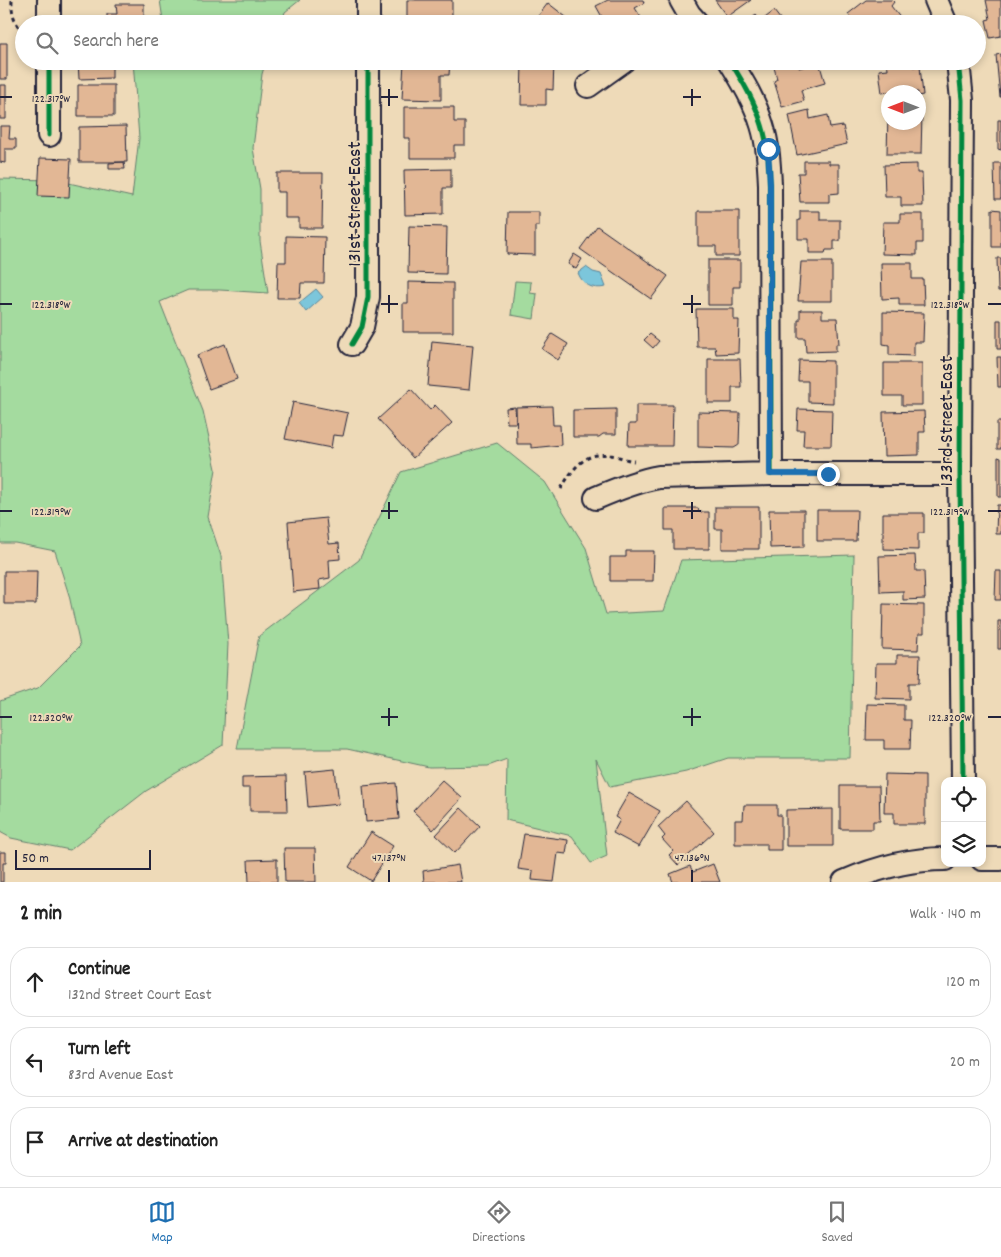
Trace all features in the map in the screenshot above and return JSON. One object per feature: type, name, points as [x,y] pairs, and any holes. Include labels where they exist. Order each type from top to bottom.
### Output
[{"type":"street","points":[[49,0],[49,15]]},
{"type":"street","points":[[368,0],[368,15]]},
{"type":"street","points":[[936,0],[942,15]]},
{"type":"street","points":[[49,70],[49,135]]},
{"type":"street","name":"131st Street East","points":[[352,344],[362,327],[368,297],[368,70]]},
{"type":"street","points":[[588,86],[610,70]]},
{"type":"street","points":[[735,70],[753,101],[763,126],[768,149],[770,184],[770,474]]},
{"type":"street","name":"133rd Street East","points":[[959,70],[962,100],[960,474],[963,777]]},
{"type":"street","points":[[596,498],[642,480],[659,477],[770,474],[960,474]]},
{"type":"street","points":[[844,882],[884,867],[927,859],[941,859]]},
{"type":"street","points":[[986,859],[1001,859]]},
{"type":"path","points":[[12,0],[11,10],[15,21]]},
{"type":"green space","points":[[160,0],[300,0],[285,12],[284,15],[162,15]]},
{"type":"green space","points":[[134,70],[263,70],[253,148],[260,189],[260,241],[268,293],[188,290],[160,302],[203,411],[216,469],[208,517],[221,556],[228,644],[223,745],[146,791],[70,850],[11,838],[0,832],[0,701],[38,688],[80,646],[69,595],[55,551],[15,543],[0,543],[0,179],[55,180],[132,197],[139,138]]},
{"type":"green space","points":[[515,281],[531,282],[530,293],[537,294],[534,319],[511,315]]},
{"type":"green space","points":[[497,443],[545,482],[586,548],[606,614],[664,611],[681,560],[854,555],[850,758],[728,758],[686,772],[610,787],[596,759],[607,856],[591,863],[572,836],[506,820],[507,759],[488,766],[429,767],[347,749],[237,749],[259,636],[359,560],[401,472]]},
{"type":"water","points":[[586,267],[593,272],[601,274],[606,287],[592,287],[583,281],[578,273]]},
{"type":"water","points":[[316,289],[323,297],[306,312],[299,303]]},
{"type":"building","points":[[407,0],[452,0],[452,15],[407,15]]},
{"type":"building","points":[[608,0],[643,0],[644,3],[635,8],[639,15],[601,15],[596,6]]},
{"type":"building","points":[[715,0],[751,0],[730,15],[726,15]]},
{"type":"building","points":[[866,0],[892,0],[894,2],[891,6],[898,15],[849,15]]},
{"type":"building","points":[[986,0],[1001,0],[1001,36],[990,38],[986,20],[990,19]]},
{"type":"building","points":[[548,3],[563,15],[539,15]]},
{"type":"building","points":[[116,4],[144,4],[144,15],[107,15],[117,14]]},
{"type":"building","points":[[774,11],[777,15],[769,15]]},
{"type":"building","points":[[0,43],[7,43],[7,79],[0,79]]},
{"type":"building","points":[[1001,54],[1001,97],[1000,97],[996,55]]},
{"type":"building","points":[[78,70],[112,70],[112,78],[79,79]]},
{"type":"building","points":[[404,70],[449,70],[449,75],[441,75],[441,100],[402,99]]},
{"type":"building","points":[[522,70],[554,70],[553,90],[546,89],[546,105],[521,105]]},
{"type":"building","points":[[775,70],[821,70],[825,83],[801,90],[804,101],[782,107],[774,81],[777,79]]},
{"type":"building","points":[[879,70],[920,70],[922,85],[881,85]]},
{"type":"building","points":[[0,85],[6,85],[6,119],[0,119]]},
{"type":"building","points":[[78,85],[114,85],[114,116],[78,116]]},
{"type":"building","points":[[404,107],[454,107],[454,122],[465,122],[465,145],[454,145],[454,158],[410,158],[410,138],[404,138]]},
{"type":"building","points":[[809,110],[810,119],[828,115],[830,128],[843,126],[847,144],[797,155],[789,115]]},
{"type":"building","points":[[998,120],[1001,120],[1001,150],[998,149]]},
{"type":"building","points":[[0,126],[10,126],[9,139],[16,139],[16,149],[5,149],[5,163],[0,162]]},
{"type":"building","points":[[126,126],[127,162],[79,162],[79,127]]},
{"type":"building","points":[[888,130],[922,130],[921,154],[887,154]]},
{"type":"building","points":[[40,158],[71,159],[69,197],[38,196]]},
{"type":"building","points":[[804,161],[829,161],[829,164],[839,164],[839,193],[829,194],[829,202],[800,202],[798,173],[804,173]]},
{"type":"building","points":[[124,162],[125,169],[109,169],[109,163]]},
{"type":"building","points":[[994,163],[1001,163],[1001,199],[995,199]]},
{"type":"building","points":[[917,164],[917,173],[922,173],[923,206],[901,206],[901,197],[885,197],[884,165]]},
{"type":"building","points":[[451,169],[451,188],[443,188],[443,214],[405,215],[404,170]]},
{"type":"building","points":[[277,173],[323,173],[322,228],[299,228],[299,218],[285,218],[285,192],[277,192]]},
{"type":"building","points":[[992,209],[1001,210],[1001,247],[992,247]]},
{"type":"building","points":[[698,211],[739,211],[739,256],[716,256],[716,246],[698,246]]},
{"type":"building","points":[[800,211],[820,211],[820,220],[840,220],[840,241],[834,241],[834,250],[826,250],[825,253],[809,253],[809,239],[798,239]]},
{"type":"building","points":[[508,212],[539,212],[539,226],[535,226],[535,255],[507,254]]},
{"type":"building","points":[[900,214],[923,214],[923,243],[917,243],[917,255],[882,254],[883,222],[900,222]]},
{"type":"building","points":[[409,226],[447,227],[446,274],[408,273]]},
{"type":"building","points":[[597,226],[668,276],[651,299],[580,249]]},
{"type":"building","points":[[286,236],[325,237],[324,283],[301,283],[300,298],[277,298],[278,262],[286,262]]},
{"type":"building","points":[[574,254],[582,259],[576,269],[568,264]]},
{"type":"building","points":[[997,258],[1001,258],[1001,291],[998,291]]},
{"type":"building","points":[[708,260],[740,260],[740,287],[733,287],[733,305],[708,305]]},
{"type":"building","points":[[801,262],[832,262],[832,301],[798,301]]},
{"type":"building","points":[[881,263],[912,263],[912,279],[923,279],[924,305],[899,305],[899,298],[882,299]]},
{"type":"building","points":[[408,282],[453,283],[453,332],[403,332],[403,303],[408,303]]},
{"type":"building","points":[[696,309],[734,309],[734,320],[739,320],[738,353],[716,354],[715,347],[697,347]]},
{"type":"building","points":[[800,310],[822,310],[822,318],[837,318],[839,344],[836,344],[836,351],[806,352],[805,338],[798,338]]},
{"type":"building","points":[[883,312],[924,313],[923,342],[914,342],[914,356],[889,355],[889,345],[883,344]]},
{"type":"building","points":[[997,320],[1001,320],[1001,349],[997,349]]},
{"type":"building","points":[[552,334],[568,344],[558,360],[542,349]]},
{"type":"building","points":[[650,334],[659,341],[653,348],[644,340]]},
{"type":"building","points":[[432,341],[473,345],[469,390],[428,386]]},
{"type":"building","points":[[225,344],[237,379],[209,389],[197,355]]},
{"type":"building","points":[[997,357],[1001,357],[1001,387],[998,387]]},
{"type":"building","points":[[708,359],[740,359],[741,387],[732,387],[732,403],[708,403]]},
{"type":"building","points":[[799,360],[833,361],[833,403],[808,402],[808,381],[798,381]]},
{"type":"building","points":[[884,363],[922,363],[922,405],[902,405],[902,396],[884,396]]},
{"type":"building","points":[[411,389],[430,410],[435,405],[452,423],[413,458],[378,419]]},
{"type":"building","points":[[293,402],[348,413],[343,436],[333,435],[331,448],[285,439]]},
{"type":"building","points":[[636,405],[673,405],[672,446],[628,446],[629,424],[636,424]]},
{"type":"building","points":[[552,406],[553,425],[560,425],[561,445],[531,448],[531,444],[517,444],[516,407]]},
{"type":"building","points":[[515,407],[516,423],[507,423],[506,408]]},
{"type":"building","points":[[616,409],[616,434],[603,434],[599,437],[573,437],[573,410]]},
{"type":"building","points":[[798,409],[832,410],[831,446],[803,446],[804,430],[797,430]]},
{"type":"building","points":[[924,411],[925,432],[919,432],[919,455],[884,456],[883,412]]},
{"type":"building","points":[[698,412],[740,413],[739,445],[734,448],[698,447]]},
{"type":"building","points":[[997,422],[1001,422],[1001,449],[997,449]]},
{"type":"building","points":[[998,457],[1001,458],[1001,497],[998,497]]},
{"type":"building","points":[[997,505],[1001,505],[1001,534],[996,534]]},
{"type":"building","points":[[715,507],[759,507],[759,549],[722,549],[722,529],[715,529]]},
{"type":"building","points":[[665,508],[698,508],[699,512],[709,512],[709,549],[673,549],[673,530],[665,530]]},
{"type":"building","points":[[769,510],[804,510],[804,547],[770,548]]},
{"type":"building","points":[[817,510],[857,510],[856,541],[817,541]]},
{"type":"building","points":[[883,513],[924,513],[924,533],[918,533],[918,550],[883,549]]},
{"type":"building","points":[[326,518],[329,544],[339,543],[340,559],[329,560],[330,578],[319,580],[320,589],[293,592],[288,522]]},
{"type":"building","points":[[626,551],[654,551],[653,581],[610,581],[610,557],[626,557]]},
{"type":"building","points":[[915,555],[916,571],[924,571],[925,599],[903,600],[903,591],[880,592],[879,556]]},
{"type":"building","points":[[4,571],[37,571],[36,604],[4,604]]},
{"type":"building","points":[[996,571],[1001,571],[1001,600],[995,600]]},
{"type":"building","points":[[883,604],[924,605],[924,633],[919,633],[918,650],[882,649]]},
{"type":"building","points":[[998,621],[1001,621],[1001,649],[998,649]]},
{"type":"building","points":[[897,655],[920,655],[919,683],[909,683],[909,699],[875,698],[876,663],[897,663]]},
{"type":"building","points":[[867,704],[904,705],[904,720],[911,720],[910,749],[884,749],[884,740],[866,740]]},
{"type":"building","points":[[335,769],[339,804],[308,807],[305,772]]},
{"type":"building","points":[[885,774],[925,775],[925,824],[894,824],[894,813],[884,813]]},
{"type":"building","points":[[286,776],[287,811],[250,811],[250,788],[242,788],[242,777]]},
{"type":"building","points":[[442,780],[462,798],[433,830],[413,811]]},
{"type":"building","points":[[396,783],[399,819],[366,822],[363,786]]},
{"type":"building","points":[[840,786],[879,786],[880,821],[873,821],[873,829],[840,829]]},
{"type":"building","points":[[629,793],[660,811],[639,847],[613,833],[620,820],[615,817]]},
{"type":"building","points":[[686,801],[714,832],[678,865],[669,855],[673,851],[662,839],[665,836],[658,827]]},
{"type":"building","points":[[744,805],[777,805],[777,815],[781,815],[781,850],[767,850],[767,844],[735,844],[735,820],[743,820]]},
{"type":"building","points":[[461,808],[480,826],[455,853],[436,835]]},
{"type":"building","points":[[833,809],[833,846],[786,846],[786,810]]},
{"type":"building","points":[[371,832],[393,846],[371,881],[349,867]]},
{"type":"building","points":[[524,834],[568,840],[566,854],[558,853],[554,882],[532,880],[533,871],[518,869]]},
{"type":"building","points":[[284,848],[315,848],[316,882],[285,882]]},
{"type":"building","points":[[0,852],[6,852],[6,863],[3,863],[3,882],[0,882]]},
{"type":"building","points":[[277,859],[277,882],[249,882],[248,860]]},
{"type":"building","points":[[713,864],[720,882],[673,882],[670,874],[690,866],[693,872]]},
{"type":"building","points":[[458,865],[461,882],[424,882],[423,871]]},
{"type":"cycle path","points":[[49,70],[49,135]]},
{"type":"cycle path","points":[[352,344],[362,327],[368,297],[368,70]]},
{"type":"cycle path","points":[[735,70],[756,108],[764,132],[768,154],[770,184],[771,474]]},
{"type":"cycle path","points":[[959,70],[962,100],[960,474],[963,777]]},
{"type":"route","points":[[768,149],[770,184],[770,474],[828,474]]}]
